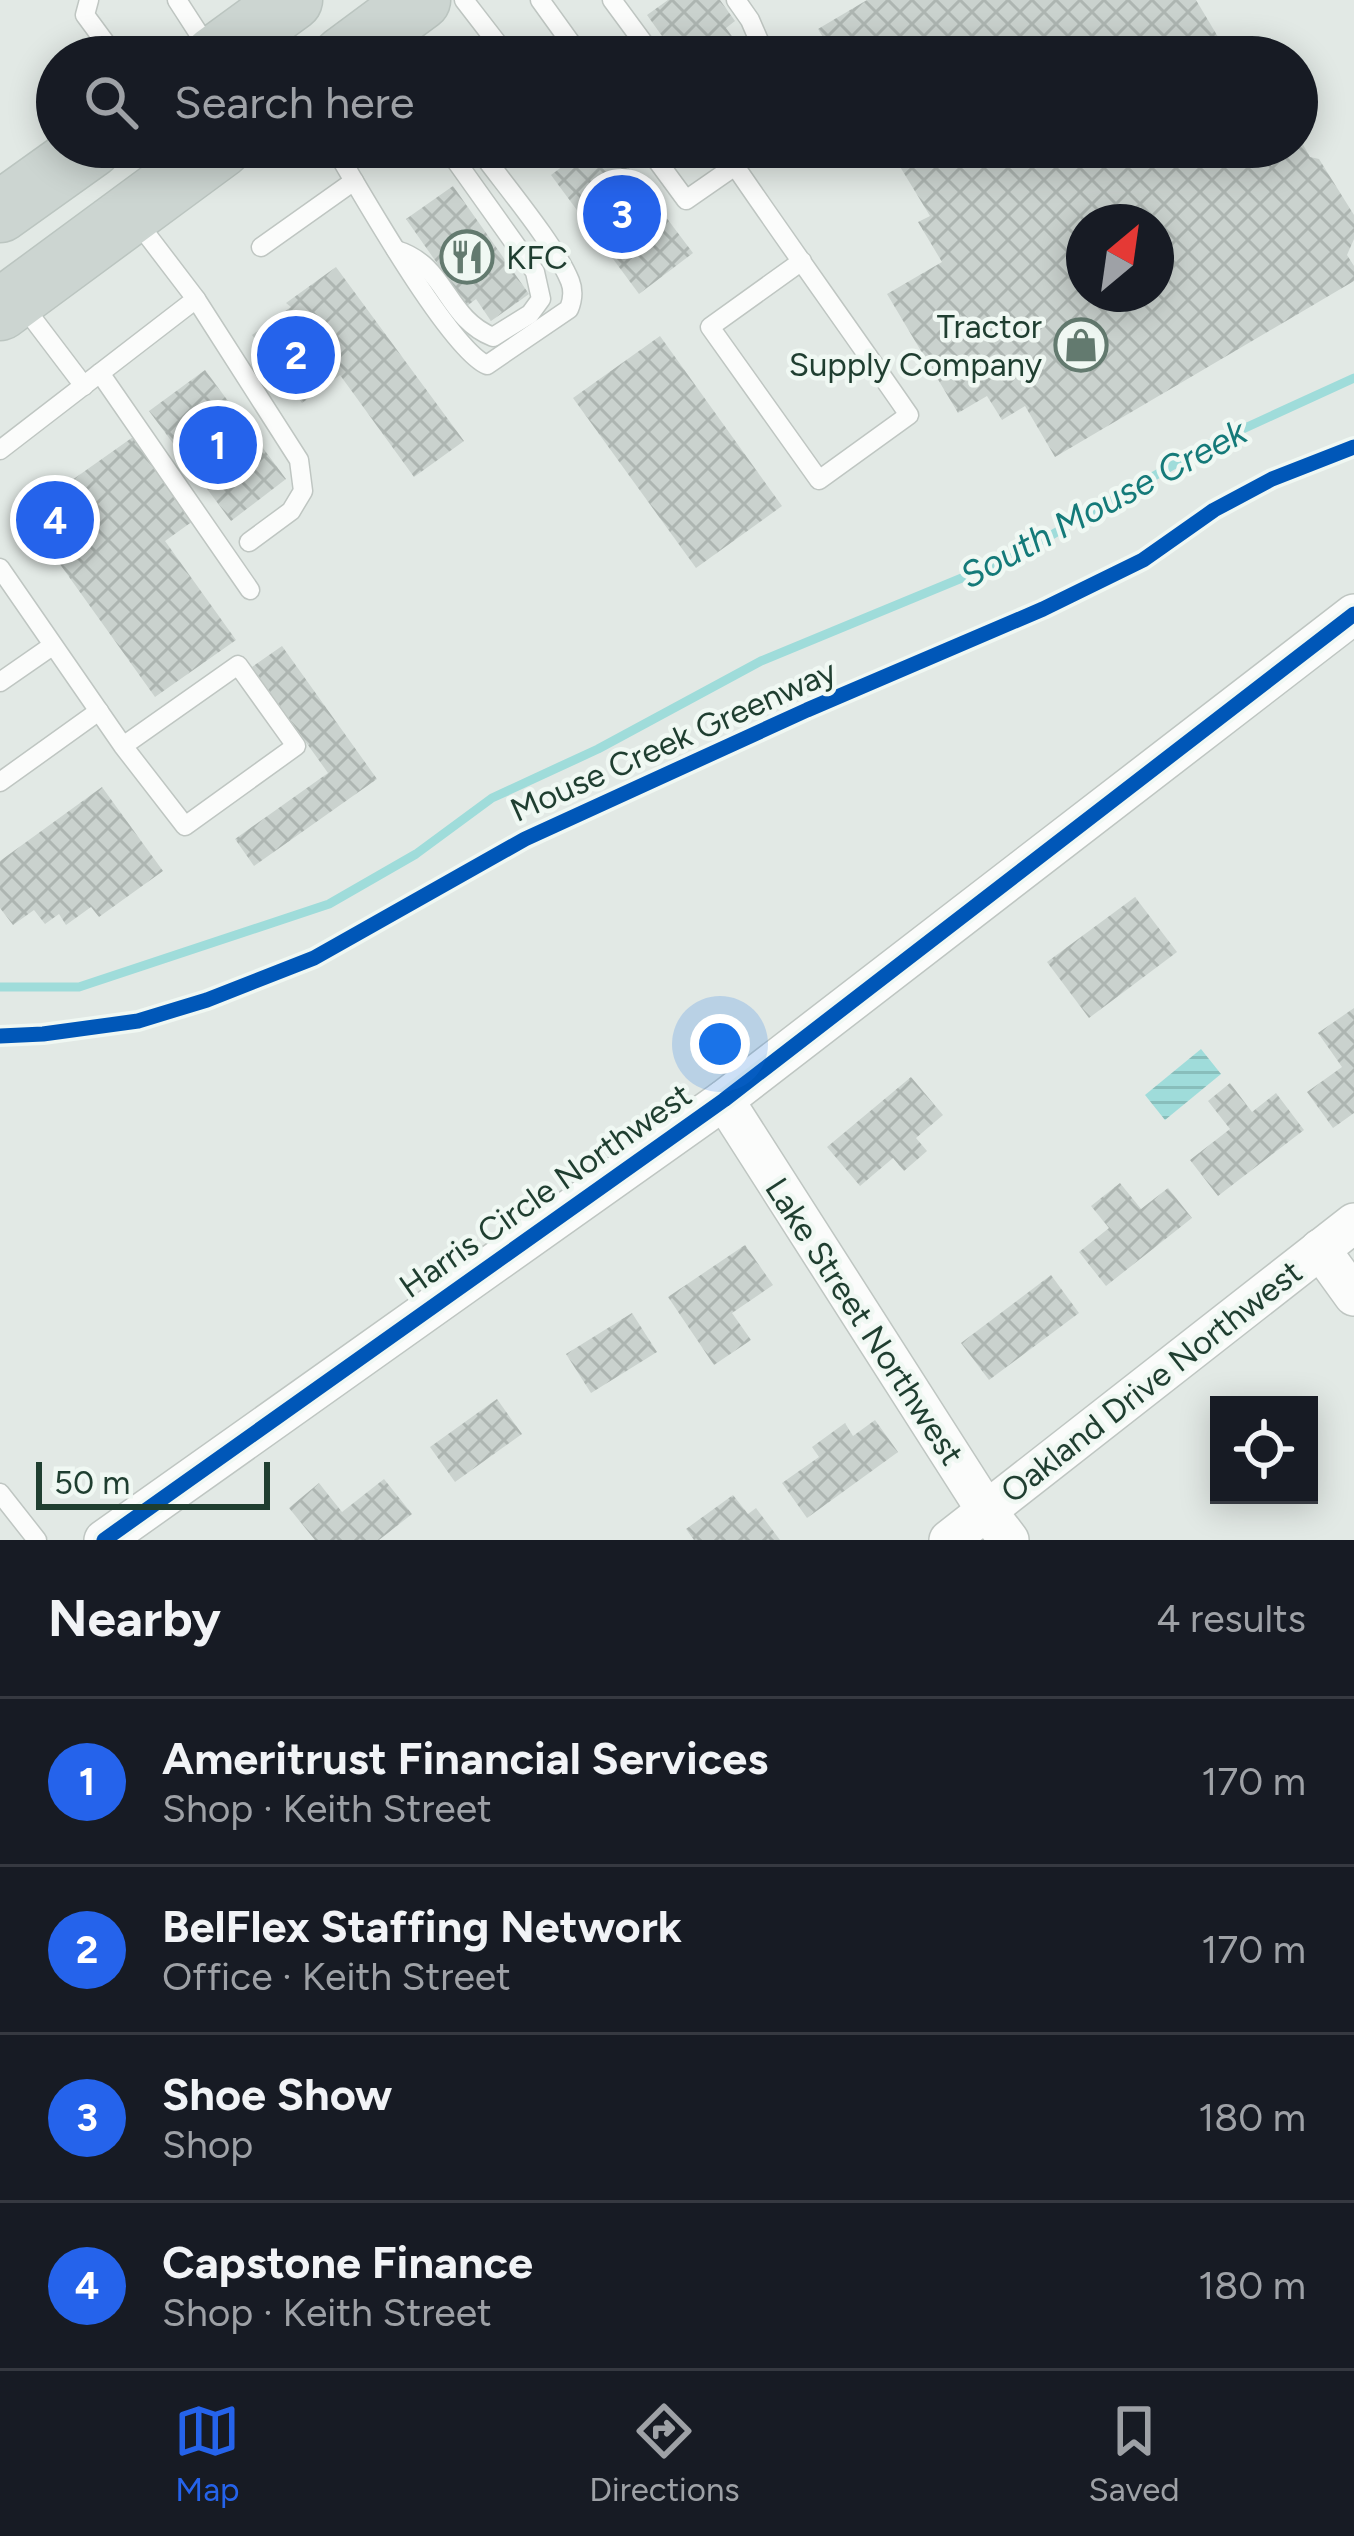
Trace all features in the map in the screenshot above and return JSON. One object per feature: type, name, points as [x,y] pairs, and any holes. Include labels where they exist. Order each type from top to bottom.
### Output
[{"type":"main road","points":[[239,36],[274,6]]},
{"type":"main road","points":[[0,212],[62,168]]},
{"type":"main road","points":[[8,303],[193,168]]},
{"type":"street","name":"Harris Circle Northwest","points":[[104,1540],[724,1100],[1354,614]]},
{"type":"street","name":"Lake Street Northwest","points":[[724,1100],[998,1525]]},
{"type":"street","name":"Oakland Drive Northwest","points":[[949,1540],[998,1525],[1354,1223]]},
{"type":"street","points":[[1320,1249],[1354,1296]]},
{"type":"lane","points":[[89,0],[85,15],[100,36]]},
{"type":"lane","points":[[177,0],[200,36]]},
{"type":"lane","points":[[464,0],[492,36]]},
{"type":"lane","points":[[540,0],[566,36]]},
{"type":"lane","points":[[612,0],[639,36]]},
{"type":"lane","points":[[736,0],[757,36]]},
{"type":"lane","points":[[346,168],[396,250],[475,360],[487,365],[569,309],[572,284],[492,168]]},
{"type":"lane","points":[[396,250],[420,257],[466,321],[493,337],[530,314],[541,299],[535,272],[461,168]]},
{"type":"lane","points":[[662,168],[686,200],[732,168]]},
{"type":"lane","points":[[736,168],[802,261],[909,415],[819,480],[710,327],[802,261]]},
{"type":"lane","points":[[261,247],[354,181]]},
{"type":"lane","points":[[131,214],[196,298],[299,460],[303,491],[291,511],[249,542]]},
{"type":"lane","points":[[0,450],[196,298]]},
{"type":"lane","points":[[8,303],[84,386]]},
{"type":"lane","points":[[100,373],[250,590]]},
{"type":"lane","points":[[0,568],[98,712],[123,746],[184,826],[296,746],[238,665],[123,746]]},
{"type":"lane","points":[[0,682],[52,646]]},
{"type":"lane","points":[[0,782],[98,712]]},
{"type":"lane","points":[[0,1493],[37,1540]]},
{"type":"water","points":[[1201,1049],[1221,1074],[1165,1120],[1145,1095]]},
{"type":"building","points":[[668,0],[720,0],[735,21],[726,28],[732,36],[662,36],[647,15]]},
{"type":"building","points":[[867,0],[1196,0],[1217,36],[822,36],[818,29]]},
{"type":"building","name":"Tractor Supply Company","points":[[1318,159],[1354,215],[1354,239],[1347,255],[1354,266],[1354,281],[1055,457],[1025,406],[1002,420],[987,396],[958,413],[887,294],[942,262],[918,222],[930,216],[901,168],[1318,168]]},
{"type":"building","points":[[560,168],[629,168],[693,253],[639,294],[551,175]]},
{"type":"building","name":"KFC","points":[[453,186],[529,294],[491,321],[476,299],[467,306],[406,219]]},
{"type":"building","points":[[336,267],[464,441],[414,477],[340,375],[302,403],[252,335]]},
{"type":"building","points":[[660,336],[782,506],[696,568],[573,398]]},
{"type":"building","points":[[205,370],[286,479],[231,521],[149,411]]},
{"type":"building","points":[[133,437],[193,521],[165,541],[236,640],[155,697],[24,514]]},
{"type":"building","points":[[282,646],[377,779],[254,866],[235,839],[328,773],[252,667]]},
{"type":"building","points":[[102,787],[163,871],[99,917],[91,907],[66,925],[59,914],[45,924],[34,910],[13,925],[0,908],[0,861]]},
{"type":"building","points":[[1135,897],[1177,952],[1089,1018],[1047,962]]},
{"type":"building","points":[[1354,1008],[1354,1113],[1333,1128],[1307,1092],[1342,1067],[1318,1033]]},
{"type":"building","points":[[911,1077],[943,1115],[916,1138],[927,1151],[904,1171],[893,1158],[860,1186],[827,1147]]},
{"type":"building","points":[[1230,1083],[1252,1112],[1276,1093],[1304,1130],[1218,1196],[1190,1160],[1230,1129],[1208,1101]]},
{"type":"building","points":[[1120,1183],[1141,1209],[1168,1188],[1192,1218],[1106,1286],[1079,1252],[1109,1228],[1091,1206]]},
{"type":"building","points":[[745,1245],[773,1285],[732,1313],[751,1340],[714,1365],[668,1297]]},
{"type":"building","points":[[1051,1275],[1079,1313],[989,1380],[961,1343]]},
{"type":"building","points":[[632,1313],[657,1352],[591,1393],[566,1354]]},
{"type":"building","points":[[497,1399],[522,1434],[455,1482],[430,1447]]},
{"type":"building","points":[[875,1420],[898,1452],[807,1518],[782,1483],[819,1457],[812,1447],[845,1423],[853,1436]]},
{"type":"building","points":[[384,1479],[412,1514],[379,1540],[315,1540],[289,1508],[319,1483],[342,1512]]},
{"type":"building","points":[[733,1495],[748,1514],[756,1508],[780,1540],[694,1540],[686,1529]]},
{"type":"waterway","name":"South Mouse Creek","points":[[0,987],[79,987],[329,904],[416,854],[492,798],[598,749],[761,661],[1015,556],[1208,445],[1354,378]]},
{"type":"cycle path","name":"Mouse Creek Greenway","points":[[0,1036],[138,1021],[314,958],[525,839],[1043,609],[1143,560],[1214,510],[1272,479],[1354,447]]},
{"type":"cycle path","points":[[104,1540],[724,1100],[1354,614]]},
{"type":"place","name":"Shoe Show","points":[[622,214]]},
{"type":"place","name":"KFC","points":[[467,257]]},
{"type":"place","name":"Tractor Supply Company","points":[[1081,345]]},
{"type":"place","name":"BelFlex Staffing Network","points":[[296,355]]},
{"type":"place","name":"Ameritrust Financial Services","points":[[218,445]]},
{"type":"place","name":"Capstone Finance","points":[[55,520]]}]
